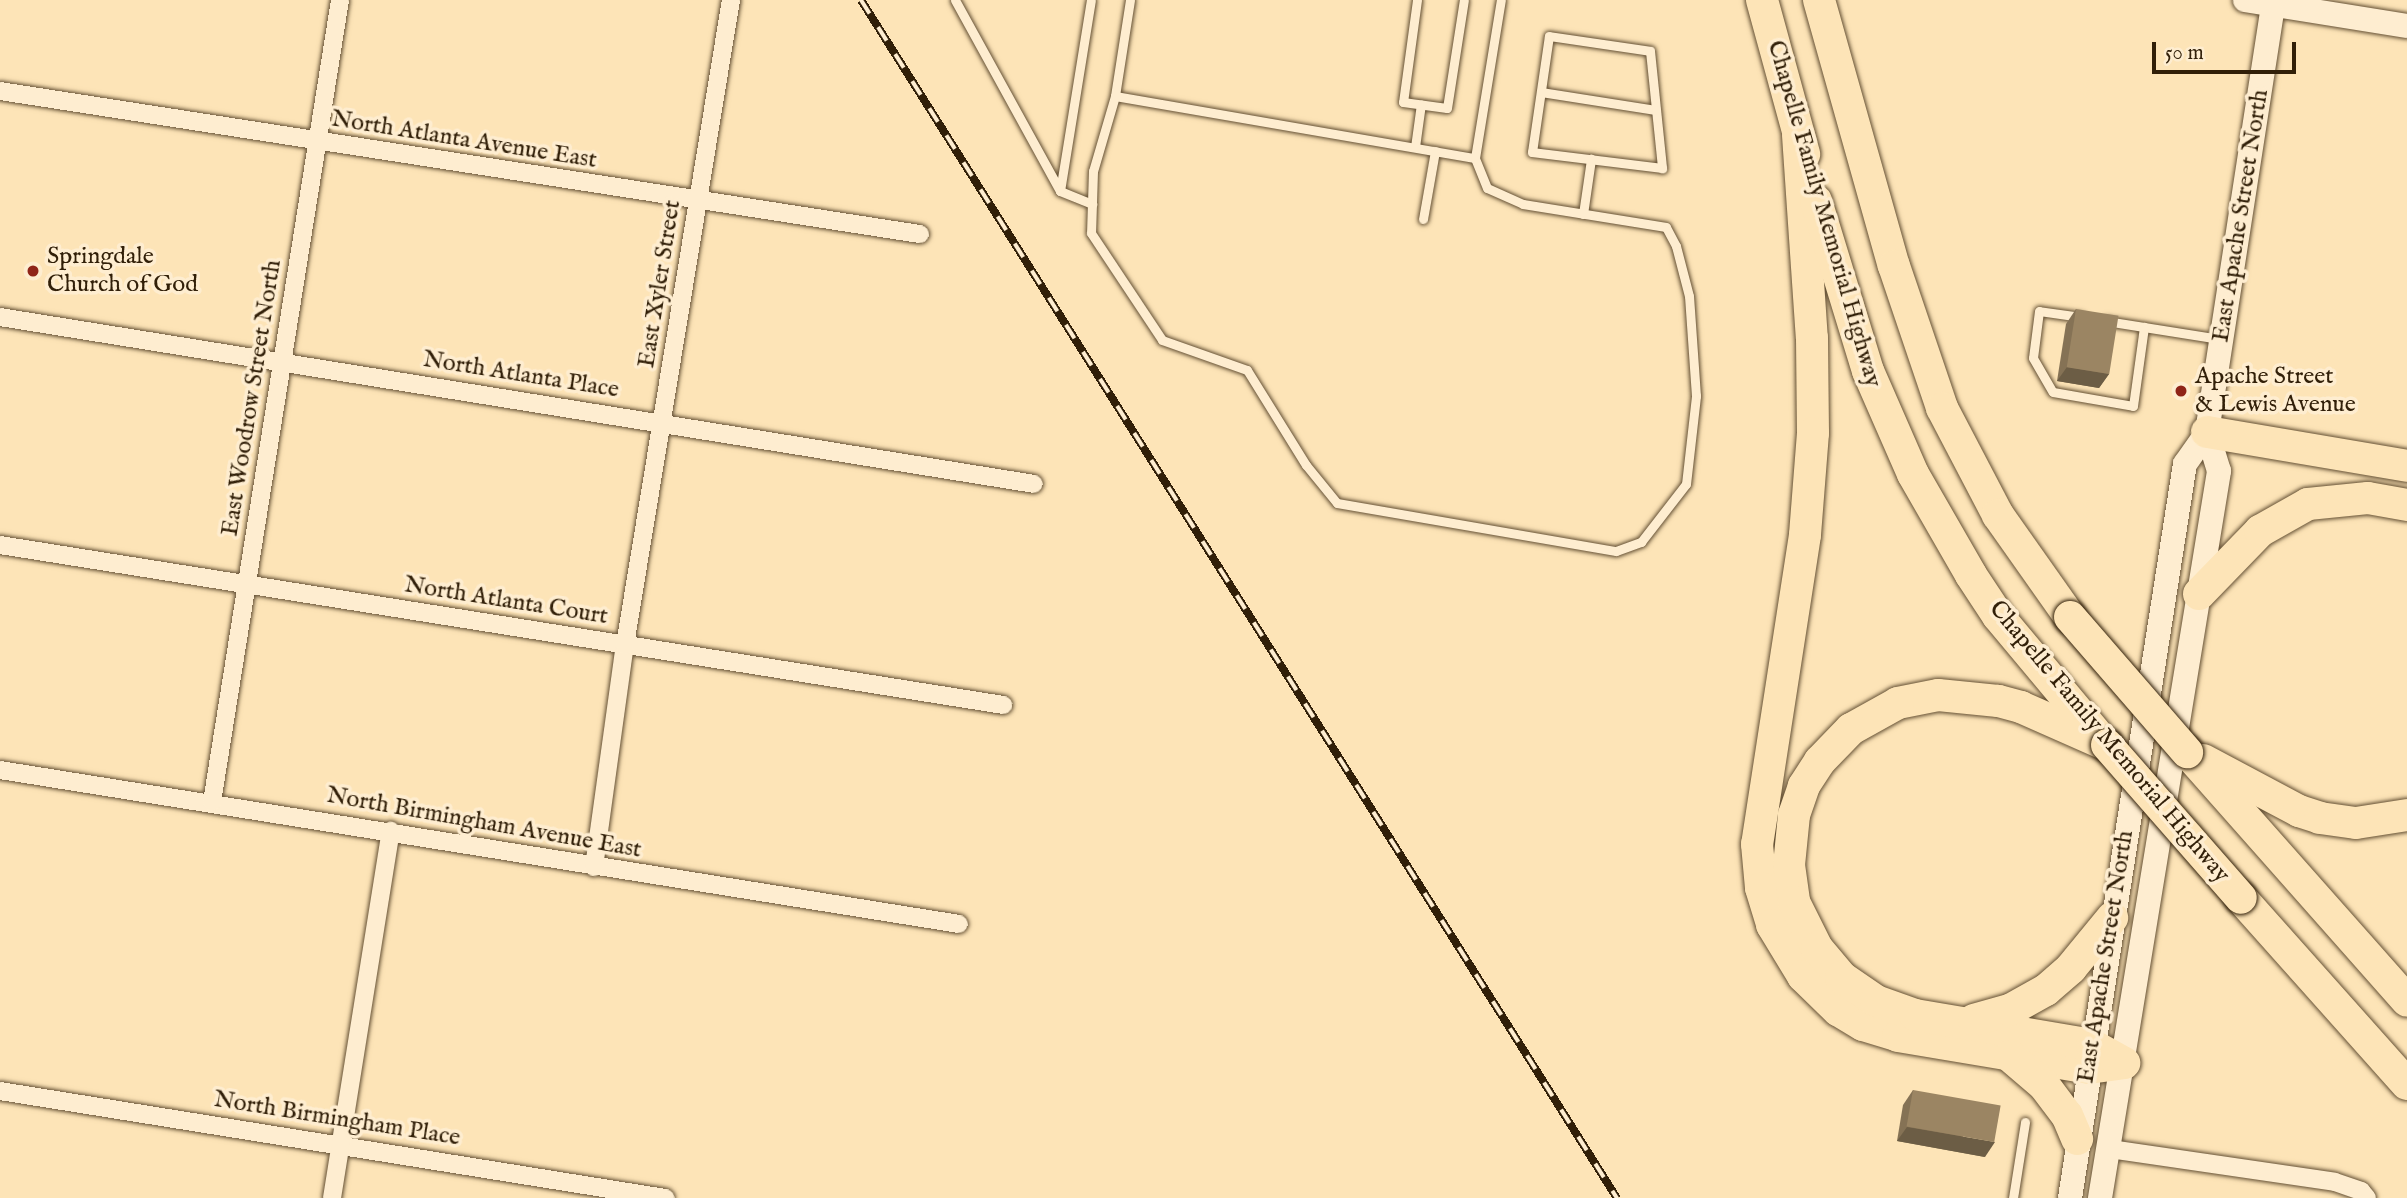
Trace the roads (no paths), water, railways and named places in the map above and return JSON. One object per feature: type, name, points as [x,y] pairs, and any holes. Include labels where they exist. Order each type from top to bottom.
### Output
[{"type":"highway","name":"Chapelle Family Memorial Highway","points":[[1762,0],[1850,318],[1888,421],[1913,474],[1971,575],[2053,705],[2107,746],[2407,1084]]},
{"type":"highway","name":"Chapelle Family Memorial Highway","points":[[1819,2],[1894,266],[1942,408],[1998,515],[2070,617],[2407,1001]]},
{"type":"highway","points":[[1798,135],[1812,338],[1811,482],[1757,844],[1764,897],[1772,925],[1795,966],[1821,995],[1849,1018],[1898,1036],[2009,1055],[2090,1057]]},
{"type":"highway","points":[[2207,432],[2407,466]]},
{"type":"highway","points":[[2199,594],[2260,531],[2299,509],[2348,498],[2391,500],[2407,505]]},
{"type":"highway","points":[[2053,705],[2010,704],[1958,695],[1938,695],[1898,703],[1862,722],[1831,748],[1804,786],[1794,815],[1789,856],[1794,902],[1807,933],[1828,962],[1857,990],[1893,1009],[2124,1063]]},
{"type":"highway","points":[[2186,752],[2299,811],[2320,818],[2356,823],[2407,815]]},
{"type":"highway","points":[[1962,1023],[2010,1010],[2046,990],[2071,968],[2112,918]]},
{"type":"highway","points":[[2009,1055],[2044,1085],[2067,1115],[2077,1139]]},
{"type":"main road","points":[[2245,0],[2407,26]]},
{"type":"main road","name":"East Apache Street North","points":[[2070,1198],[2077,1139],[2185,464],[2207,432],[2274,3]]},
{"type":"main road","name":"East Apache Street North","points":[[2100,1198],[2219,471],[2207,432]]},
{"type":"street","name":"East Woodrow Street North","points":[[212,803],[340,0]]},
{"type":"street","name":"East Xyler Street","points":[[594,867],[625,645],[731,0]]},
{"type":"street","name":"North Atlanta Avenue East","points":[[0,90],[698,202],[920,234]]},
{"type":"street","name":"North Atlanta Place","points":[[0,317],[1034,484]]},
{"type":"street","name":"North Atlanta Court","points":[[0,544],[1003,705]]},
{"type":"street","name":"North Birmingham Avenue East","points":[[0,770],[959,924]]},
{"type":"street","points":[[332,1198],[391,831]]},
{"type":"street","name":"North Birmingham Place","points":[[0,1091],[665,1198]]},
{"type":"street","points":[[2110,1149],[2335,1182],[2361,1191],[2367,1198]]},
{"type":"lane","points":[[955,0],[1060,191],[1092,204]]},
{"type":"lane","points":[[1060,191],[1091,0]]},
{"type":"lane","points":[[1130,0],[1115,96],[1093,171],[1091,233],[1162,340],[1247,370],[1306,466],[1337,503],[1616,551],[1642,542],[1686,484],[1696,396],[1689,296],[1676,246],[1666,226],[1523,204],[1487,188],[1475,158],[1501,0]]},
{"type":"lane","points":[[1417,0],[1403,102],[1447,108],[1464,0]]},
{"type":"lane","points":[[1549,36],[1650,51],[1656,110],[1662,168],[1532,152],[1549,36]]},
{"type":"lane","points":[[1541,92],[1656,110]]},
{"type":"lane","points":[[1115,96],[1475,158]]},
{"type":"lane","points":[[1415,147],[1421,104]]},
{"type":"lane","points":[[1423,219],[1435,151]]},
{"type":"lane","points":[[1583,214],[1591,159]]},
{"type":"lane","points":[[2144,327],[2133,406],[2053,391],[2033,358],[2039,311],[2144,327],[2222,339]]},
{"type":"lane","points":[[2013,1198],[2025,1122]]},
{"type":"railway","points":[[861,0],[1617,1198]]},
{"type":"place","name":"Springdale Church of God","points":[[33,271]]},
{"type":"place","name":"Apache Street & Lewis Avenue","points":[[2181,391]]}]
